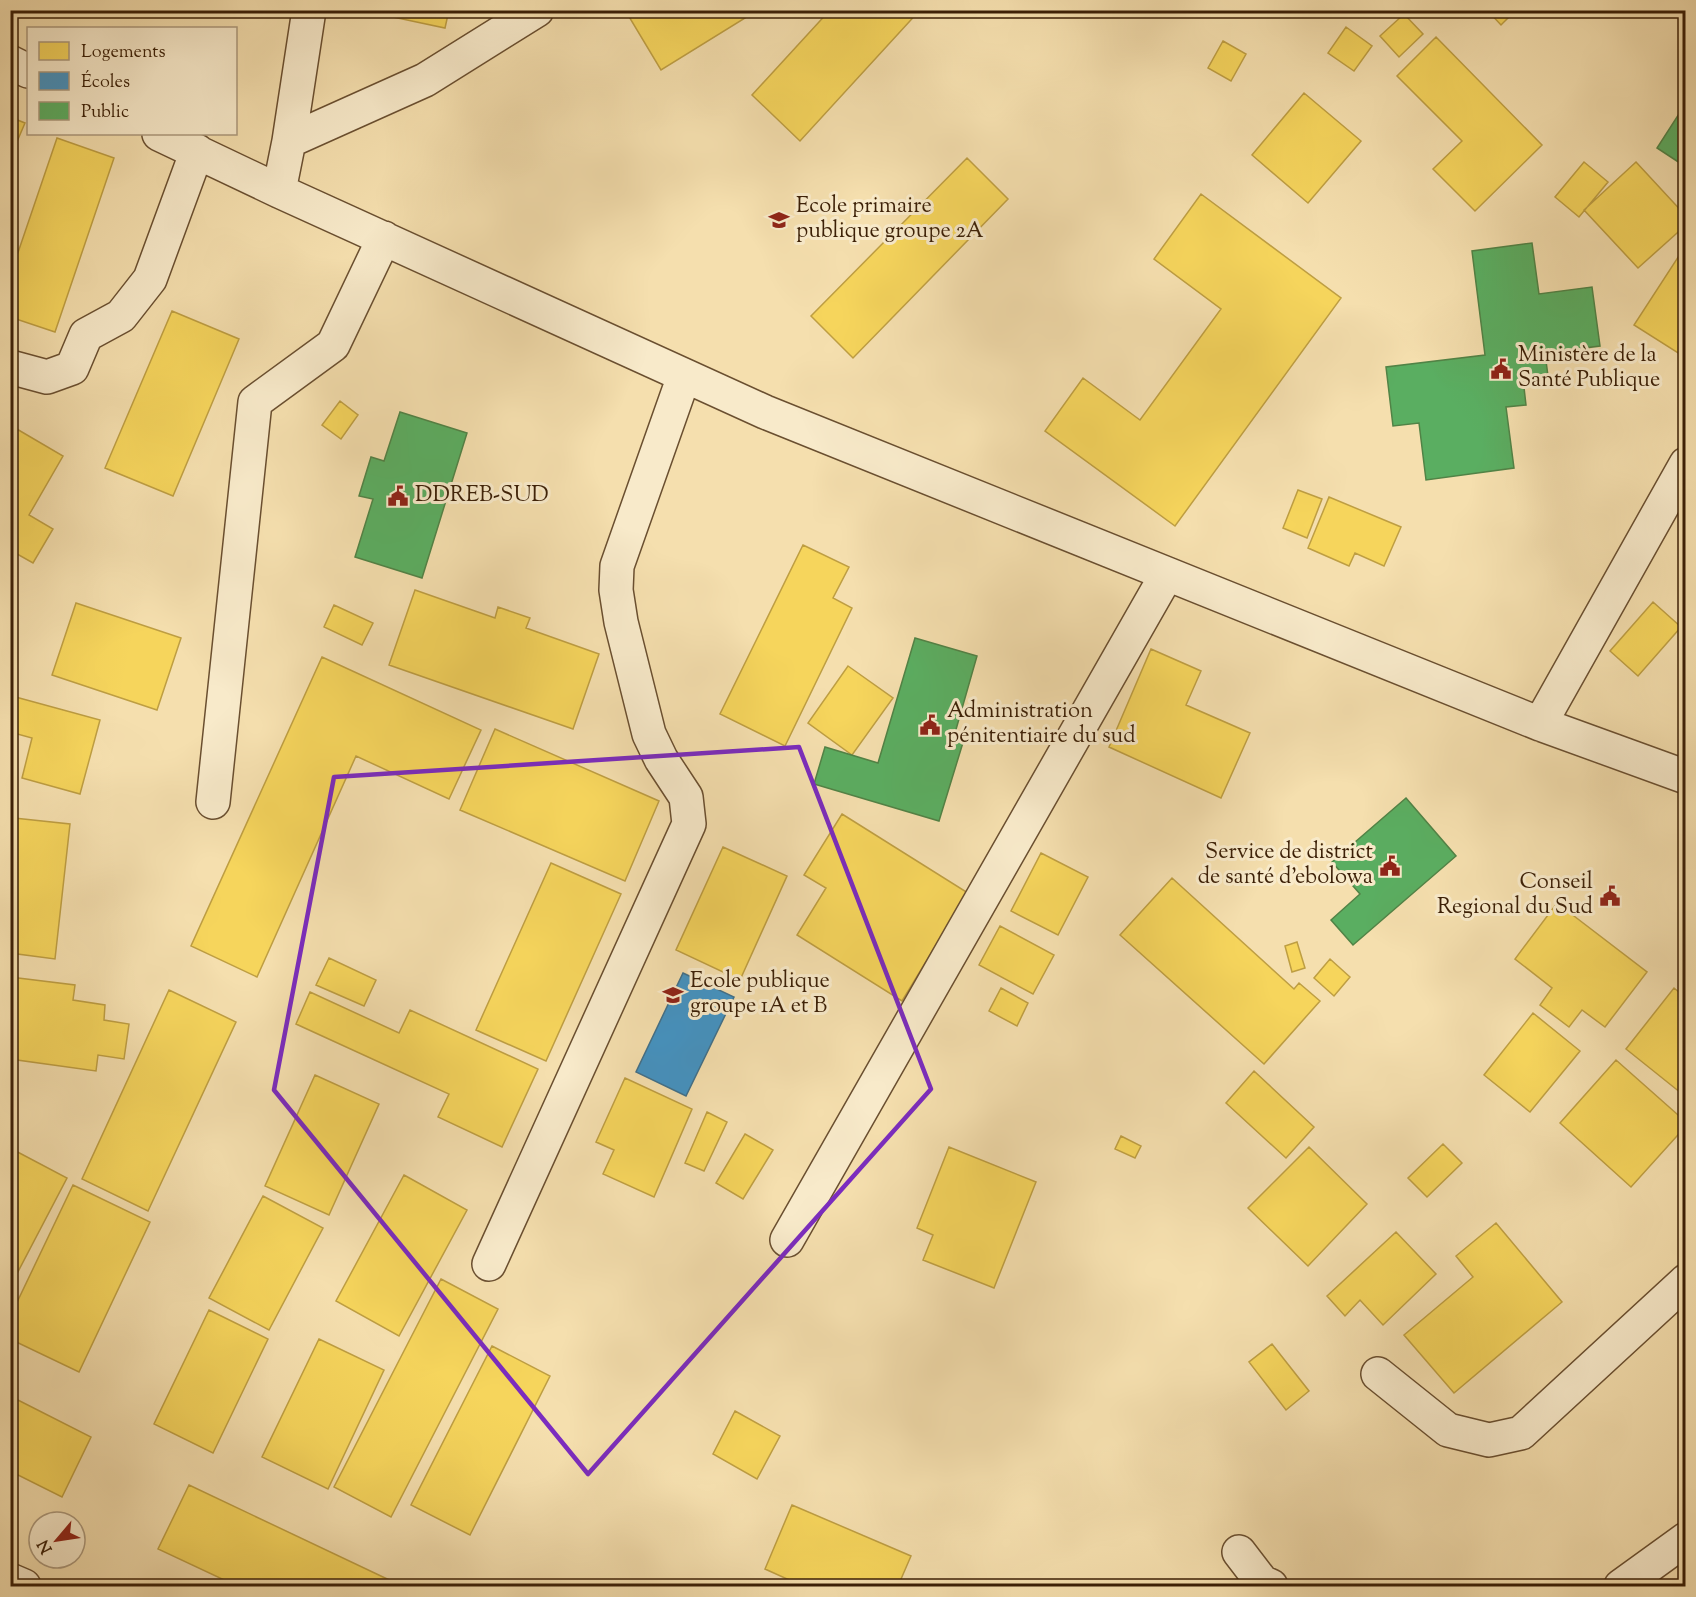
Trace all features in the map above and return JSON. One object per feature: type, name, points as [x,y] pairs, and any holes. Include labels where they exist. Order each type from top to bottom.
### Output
[{"type":"street","points":[[279,191],[290,141],[309,10]]},
{"type":"street","points":[[290,141],[425,80],[537,10]]},
{"type":"street","points":[[10,62],[27,70]]},
{"type":"street","points":[[161,135],[765,412],[1540,724],[1686,777]]},
{"type":"street","points":[[10,367],[47,377],[72,368],[86,335],[121,316],[150,279],[197,152]]},
{"type":"street","points":[[213,802],[255,402],[333,345],[384,238]]},
{"type":"street","points":[[489,1264],[689,824],[686,797],[661,759],[649,734],[621,622],[616,590],[617,566],[684,376]]},
{"type":"street","points":[[1540,724],[1686,464]]},
{"type":"street","points":[[788,1240],[1167,574]]},
{"type":"street","points":[[1378,1374],[1448,1430],[1489,1440],[1521,1433],[1686,1281]]},
{"type":"street","points":[[1621,1587],[1686,1539]]},
{"type":"street","points":[[1239,1552],[1262,1582],[1271,1587]]},
{"type":"street","points":[[10,1580],[24,1587]]},
{"type":"highlighted area","points":[[799,747],[931,1089],[588,1474],[274,1090],[334,777]]},
{"type":"building: Logements","points":[[375,10],[449,10],[445,28],[374,13]]},
{"type":"building: Logements","points":[[625,10],[758,10],[661,70]]},
{"type":"building: Logements","points":[[830,10],[920,10],[800,141],[752,95]]},
{"type":"building: Logements","points":[[1487,10],[1516,10],[1501,25]]},
{"type":"building: Logements","points":[[1404,14],[1423,34],[1399,57],[1380,36]]},
{"type":"building: Logements","points":[[1346,27],[1372,46],[1354,71],[1328,53]]},
{"type":"building: Logements","points":[[1436,37],[1542,145],[1475,211],[1433,169],[1462,141],[1397,76]]},
{"type":"building: Logements","points":[[1223,41],[1246,54],[1231,81],[1208,68]]},
{"type":"building: Logements","points":[[1304,93],[1361,141],[1308,203],[1252,155]]},
{"type":"building: Logements","points":[[10,117],[25,123],[10,158]]},
{"type":"building: Logements","points":[[57,138],[114,158],[55,332],[10,317],[10,276]]},
{"type":"building: Logements","points":[[967,158],[1008,199],[853,358],[811,316]]},
{"type":"building: Logements","points":[[1584,162],[1608,182],[1579,217],[1555,197]]},
{"type":"building: Logements","points":[[1636,162],[1686,216],[1686,225],[1638,268],[1584,210]]},
{"type":"building: Logements","points":[[1201,194],[1341,298],[1175,526],[1045,431],[1083,378],[1140,420],[1221,309],[1154,259]]},
{"type":"building: Logements","points":[[1686,245],[1686,358],[1634,325]]},
{"type":"building: Logements","points":[[172,311],[239,339],[173,496],[105,468]]},
{"type":"building: Logements","points":[[340,401],[358,415],[341,439],[322,425]]},
{"type":"building: Logements","points":[[10,425],[63,456],[29,515],[53,529],[33,563],[10,550]]},
{"type":"building: Logements","points":[[1298,490],[1322,499],[1307,538],[1283,528]]},
{"type":"building: Logements","points":[[1329,497],[1401,527],[1384,566],[1355,553],[1349,566],[1308,548]]},
{"type":"building: Logements","points":[[803,545],[849,567],[833,598],[852,608],[785,746],[720,714]]},
{"type":"building: Logements","points":[[415,590],[495,618],[498,607],[530,618],[526,628],[599,654],[573,729],[389,665]]},
{"type":"building: Logements","points":[[1653,602],[1681,627],[1638,676],[1610,651]]},
{"type":"building: Logements","points":[[76,603],[181,638],[157,710],[52,675]]},
{"type":"building: Logements","points":[[334,605],[373,623],[362,645],[324,627]]},
{"type":"building: Logements","points":[[1151,649],[1201,671],[1186,705],[1250,733],[1221,798],[1109,747]]},
{"type":"building: Logements","points":[[322,657],[481,730],[449,799],[356,756],[257,977],[191,946]]},
{"type":"building: Logements","points":[[848,666],[893,698],[852,755],[808,723]]},
{"type":"building: Logements","points":[[12,696],[100,720],[80,794],[22,778],[32,738],[10,732]]},
{"type":"building: Logements","points":[[495,729],[659,801],[625,881],[460,810]]},
{"type":"building: Logements","points":[[842,814],[968,893],[902,1001],[797,935],[826,888],[804,875]]},
{"type":"building: Logements","points":[[14,818],[70,824],[55,959],[10,953],[10,849]]},
{"type":"building: Logements","points":[[723,847],[787,876],[740,980],[676,950]]},
{"type":"building: Logements","points":[[1041,853],[1088,877],[1058,935],[1011,911]]},
{"type":"building: Logements","points":[[551,863],[621,894],[546,1061],[476,1030]]},
{"type":"building: Logements","points":[[1172,878],[1294,989],[1299,983],[1320,1001],[1264,1064],[1120,935]]},
{"type":"building: Logements","points":[[1557,903],[1647,972],[1605,1027],[1582,1010],[1569,1027],[1540,1005],[1552,988],[1515,959]]},
{"type":"building: Logements","points":[[1000,926],[1054,955],[1033,994],[979,965]]},
{"type":"building: Logements","points":[[1297,942],[1305,968],[1292,972],[1285,946]]},
{"type":"building: Logements","points":[[329,958],[376,980],[364,1006],[316,985]]},
{"type":"building: Logements","points":[[1330,959],[1350,977],[1334,996],[1314,978]]},
{"type":"building: Logements","points":[[10,977],[75,985],[73,1000],[105,1005],[104,1020],[129,1024],[124,1059],[98,1055],[96,1071],[10,1059]]},
{"type":"building: Logements","points":[[1001,988],[1028,1003],[1017,1026],[989,1011]]},
{"type":"building: Logements","points":[[1674,988],[1686,998],[1686,1097],[1626,1049]]},
{"type":"building: Logements","points":[[169,990],[236,1022],[148,1211],[82,1179]]},
{"type":"building: Logements","points":[[310,992],[399,1033],[410,1010],[538,1069],[502,1147],[438,1117],[449,1094],[296,1024]]},
{"type":"building: Logements","points":[[1533,1013],[1580,1051],[1530,1112],[1484,1075]]},
{"type":"building: Logements","points":[[1616,1060],[1686,1122],[1686,1126],[1631,1187],[1560,1123]]},
{"type":"building: Logements","points":[[1254,1071],[1314,1127],[1286,1158],[1226,1103]]},
{"type":"building: Logements","points":[[315,1075],[379,1104],[329,1215],[265,1186]]},
{"type":"building: Logements","points":[[625,1078],[692,1109],[654,1197],[603,1174],[614,1150],[596,1142]]},
{"type":"building: Logements","points":[[707,1112],[727,1122],[704,1171],[685,1163]]},
{"type":"building: Logements","points":[[745,1134],[773,1150],[743,1199],[716,1183]]},
{"type":"building: Logements","points":[[1121,1136],[1141,1146],[1135,1158],[1115,1149]]},
{"type":"building: Logements","points":[[1443,1144],[1462,1163],[1427,1197],[1408,1178]]},
{"type":"building: Logements","points":[[949,1147],[1036,1182],[994,1288],[923,1260],[933,1235],[917,1228]]},
{"type":"building: Logements","points":[[1309,1147],[1367,1204],[1308,1266],[1248,1208]]},
{"type":"building: Logements","points":[[10,1148],[67,1178],[10,1287]]},
{"type":"building: Logements","points":[[404,1175],[467,1210],[399,1336],[336,1301]]},
{"type":"building: Logements","points":[[73,1185],[150,1222],[79,1372],[10,1339],[10,1317]]},
{"type":"building: Logements","points":[[263,1196],[323,1228],[269,1330],[209,1298]]},
{"type":"building: Logements","points":[[1496,1223],[1562,1302],[1454,1393],[1404,1335],[1473,1277],[1456,1256]]},
{"type":"building: Logements","points":[[1396,1232],[1436,1274],[1383,1325],[1360,1300],[1345,1316],[1327,1296]]},
{"type":"building: Logements","points":[[441,1279],[498,1309],[391,1517],[334,1487]]},
{"type":"building: Logements","points":[[209,1310],[268,1339],[213,1453],[154,1424]]},
{"type":"building: Logements","points":[[319,1339],[384,1370],[328,1489],[262,1457]]},
{"type":"building: Logements","points":[[1272,1344],[1309,1391],[1286,1410],[1249,1362]]},
{"type":"building: Logements","points":[[492,1346],[550,1376],[470,1535],[411,1505]]},
{"type":"building: Logements","points":[[10,1396],[91,1437],[62,1497],[10,1471]]},
{"type":"building: Logements","points":[[735,1411],[780,1436],[757,1479],[713,1454]]},
{"type":"building: Logements","points":[[189,1485],[402,1586],[237,1586],[158,1549]]},
{"type":"building: Logements","points":[[792,1505],[911,1556],[898,1586],[792,1586],[794,1582],[765,1569]]},
{"type":"building: Écoles","points":[[683,973],[734,997],[686,1096],[636,1072]]},
{"type":"building: Public","points":[[1686,103],[1686,167],[1657,148]]},
{"type":"building: Public","points":[[1532,243],[1539,294],[1592,287],[1600,346],[1545,353],[1548,376],[1523,379],[1526,405],[1506,407],[1514,468],[1426,480],[1419,423],[1393,426],[1386,367],[1485,355],[1472,251]]},
{"type":"building: Public","points":[[400,412],[467,433],[422,578],[355,557],[373,499],[359,496],[371,457],[384,461]]},
{"type":"building: Public","points":[[915,638],[977,656],[955,733],[965,736],[939,821],[814,784],[825,747],[878,763]]},
{"type":"building: Public","points":[[1406,798],[1456,856],[1353,945],[1331,920],[1360,894],[1332,862]]},
{"type":"place","name":"Ecole primaire publique groupe 2A","points":[[779,220]]},
{"type":"place","name":"Ministère de la Santé Publique","points":[[1501,369]]},
{"type":"place","name":"DDREB-SUD","points":[[398,496]]},
{"type":"place","name":"Administration pénitentiaire du sud","points":[[930,725]]},
{"type":"place","name":"Service de district de santé d'ebolowa","points":[[1390,866]]},
{"type":"place","name":"Conseil Regional du Sud","points":[[1610,896]]},
{"type":"place","name":"Ecole publique groupe 1A et B","points":[[673,995]]}]
